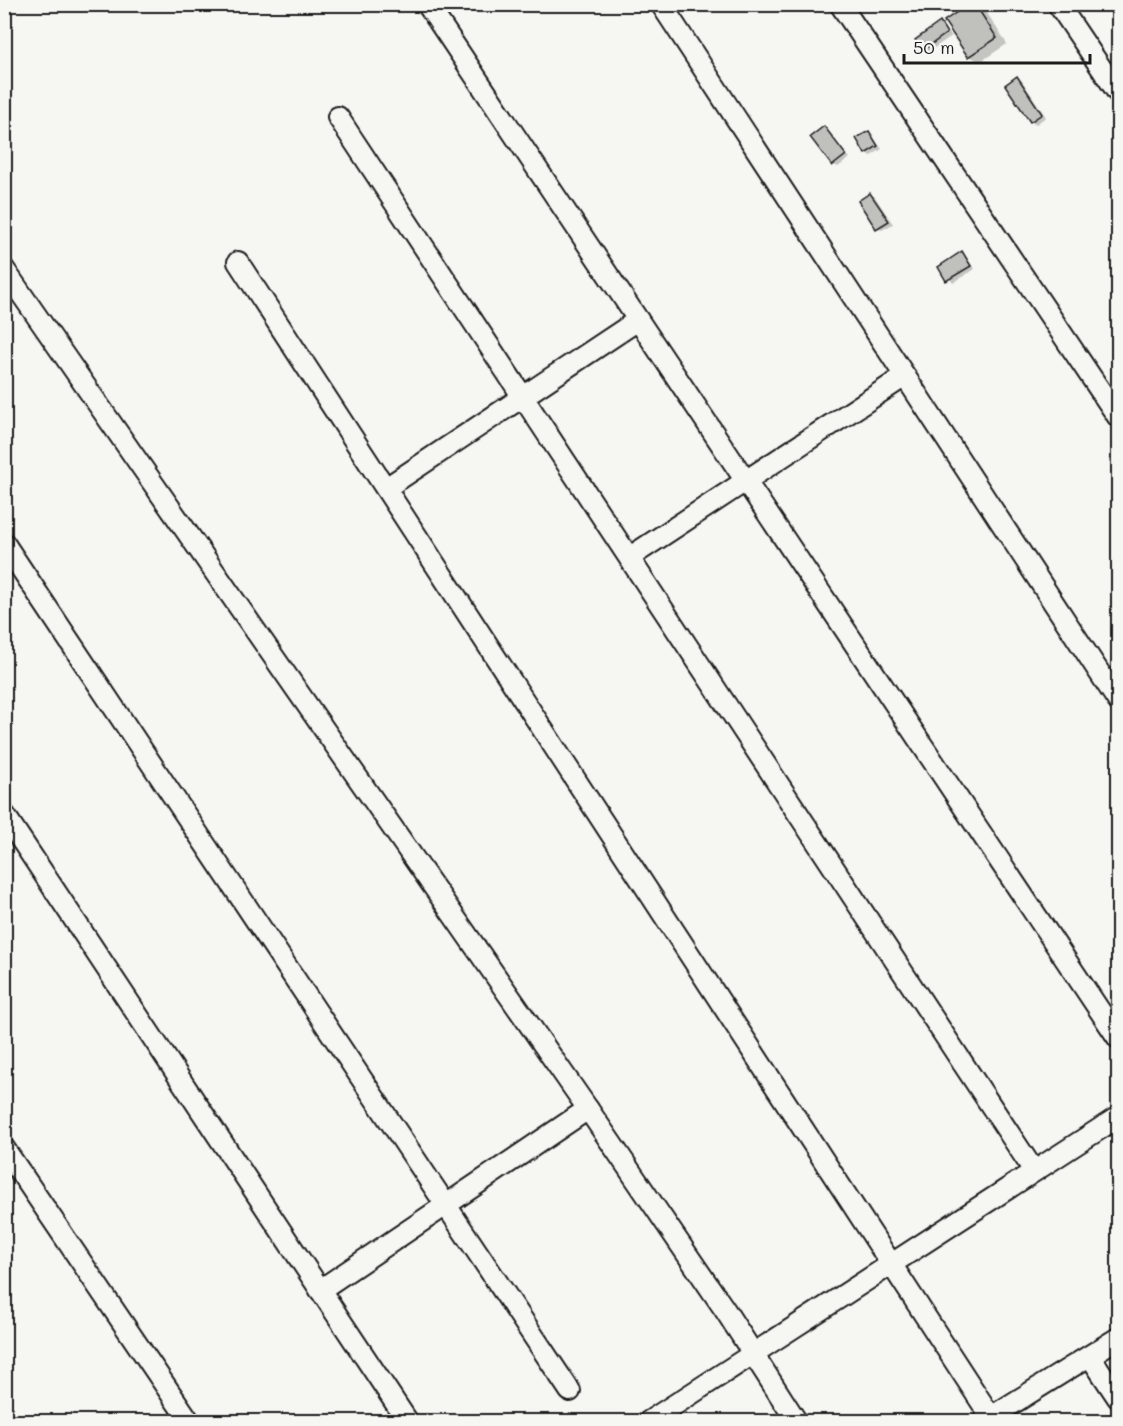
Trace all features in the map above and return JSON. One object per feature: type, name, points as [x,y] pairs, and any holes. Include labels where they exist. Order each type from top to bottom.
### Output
[{"type":"street","points":[[427,4],[1119,1038]]},
{"type":"street","points":[[660,4],[1119,701]]},
{"type":"street","points":[[840,4],[1119,417]]},
{"type":"street","points":[[1059,4],[1119,93]]},
{"type":"street","points":[[338,117],[1034,1171]]},
{"type":"street","points":[[238,261],[891,1264],[987,1419],[1119,1338]]},
{"type":"street","points":[[4,269],[588,1109],[797,1422]]},
{"type":"street","points":[[386,488],[638,320]]},
{"type":"street","points":[[630,557],[905,376]]},
{"type":"street","points":[[4,543],[570,1390]]},
{"type":"street","points":[[4,814],[408,1422]]},
{"type":"street","points":[[320,1290],[588,1109]]},
{"type":"street","points":[[648,1422],[1119,1117]]},
{"type":"street","points":[[4,1148],[190,1422]]},
{"type":"street","points":[[1090,1356],[1119,1398]]},
{"type":"building","points":[[969,4],[975,4],[997,38],[968,57],[944,21]]},
{"type":"building","points":[[940,22],[947,33],[922,51],[915,40]]},
{"type":"building","points":[[1017,76],[1042,114],[1030,122],[1005,85]]},
{"type":"building","points":[[824,126],[846,155],[832,166],[810,137]]},
{"type":"building","points":[[869,131],[878,146],[865,154],[856,138]]},
{"type":"building","points":[[870,193],[889,221],[876,229],[858,201]]},
{"type":"building","points":[[962,251],[971,266],[946,281],[938,267]]}]
